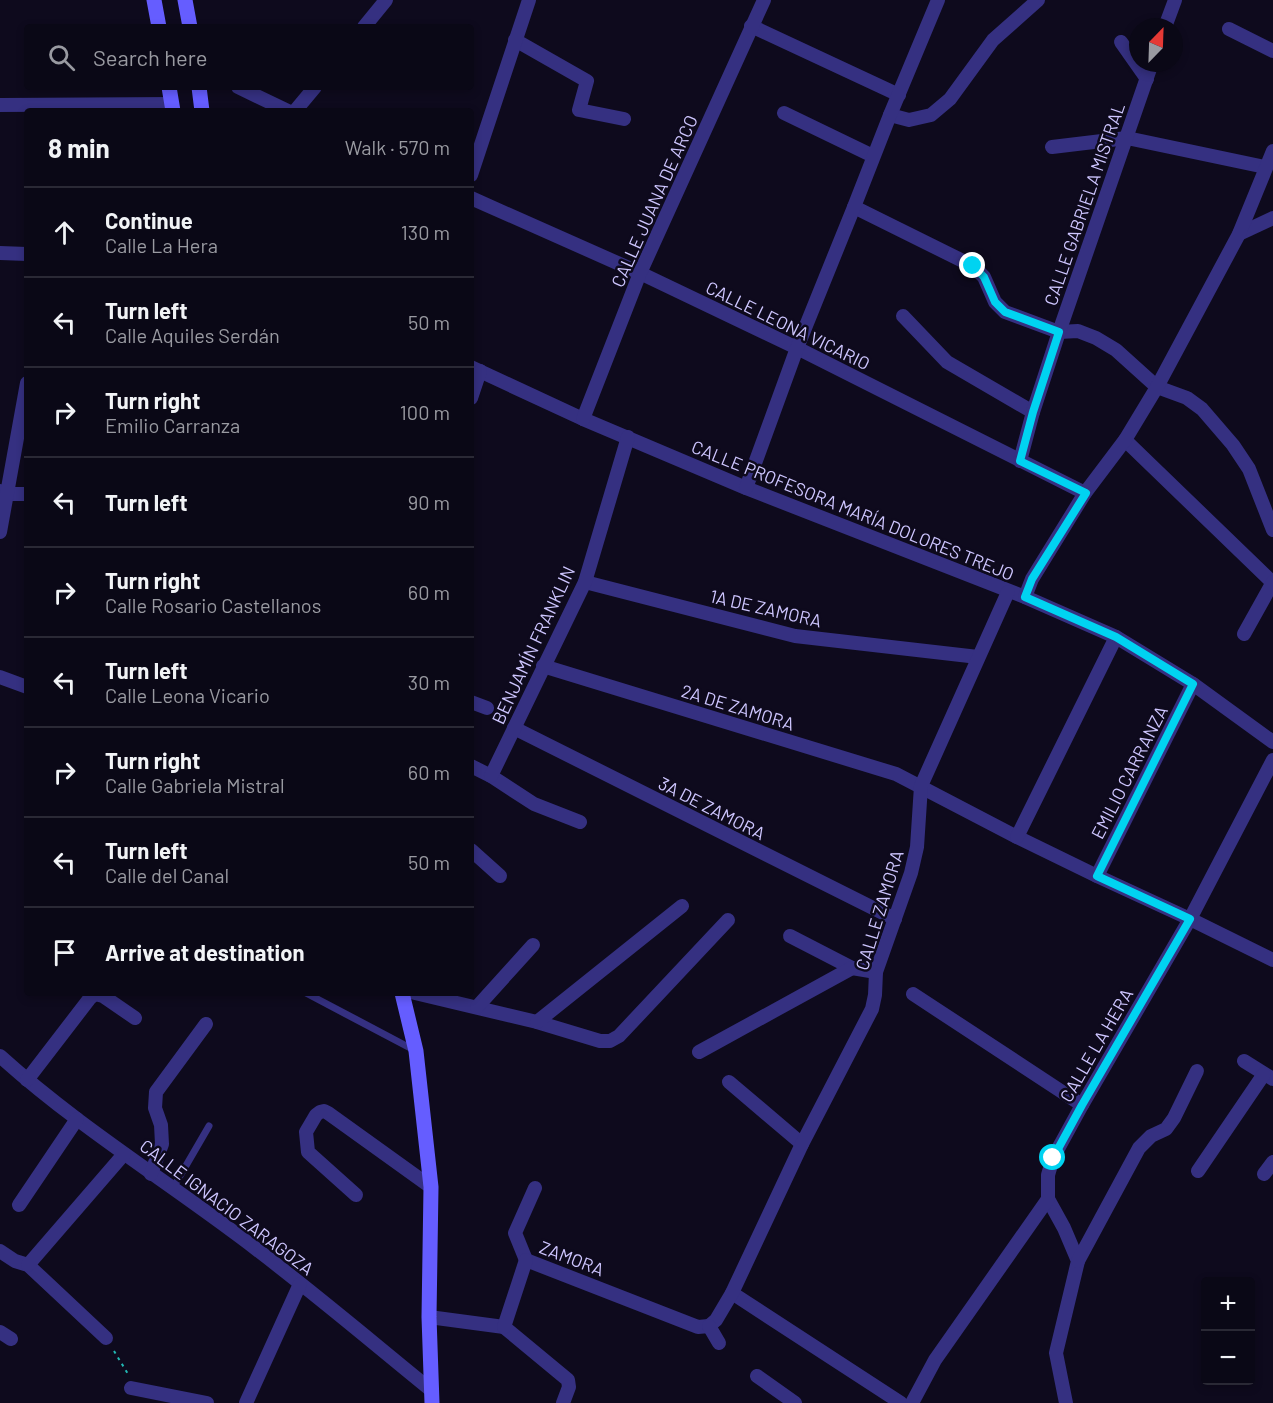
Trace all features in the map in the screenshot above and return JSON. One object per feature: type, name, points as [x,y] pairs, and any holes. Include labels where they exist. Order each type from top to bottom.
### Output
[{"type":"street","points":[[154,0],[158,24]]},
{"type":"street","points":[[185,0],[189,24]]},
{"type":"street","points":[[366,24],[386,0]]},
{"type":"street","points":[[474,166],[529,0]]},
{"type":"street","name":"CALLE JUANA DE ARCO","points":[[583,419],[640,273],[764,0]]},
{"type":"street","points":[[746,488],[796,348],[938,0]]},
{"type":"street","points":[[890,115],[909,120],[931,115],[950,99],[993,40],[1038,0]]},
{"type":"street","points":[[1168,18],[1175,0]]},
{"type":"street","points":[[751,26],[899,95]]},
{"type":"street","points":[[1228,28],[1273,51]]},
{"type":"street","points":[[515,40],[587,81],[579,110],[624,119]]},
{"type":"street","points":[[1121,42],[1147,79]]},
{"type":"street","name":"CALLE GABRIELA MISTRAL","points":[[1020,461],[1059,332],[1149,72]]},
{"type":"street","points":[[0,105],[173,108],[170,90]]},
{"type":"street","points":[[199,90],[202,108]]},
{"type":"street","points":[[244,90],[282,108]]},
{"type":"street","points":[[298,108],[312,90]]},
{"type":"street","points":[[784,113],[873,156]]},
{"type":"street","points":[[1052,147],[1127,138],[1265,167]]},
{"type":"street","points":[[1025,597],[1032,579],[1086,493],[1125,440],[1157,387],[1239,234],[1273,151]]},
{"type":"street","name":"CALLE LEONA VICARIO","points":[[474,199],[640,273],[1086,493]]},
{"type":"street","points":[[854,207],[973,266],[984,277],[995,302],[1005,312],[1059,332],[1078,331],[1096,338],[1116,350],[1157,387],[1187,398],[1202,409],[1233,445],[1249,469],[1273,530]]},
{"type":"street","points":[[1239,234],[1273,218]]},
{"type":"street","points":[[0,253],[24,254]]},
{"type":"street","points":[[903,316],[947,362],[1033,412]]},
{"type":"street","name":"CALLE PROFESORA MARÍA DOLORES TREJO","points":[[476,369],[583,419],[746,488],[1025,597],[1116,637],[1193,684],[1273,742]]},
{"type":"street","points":[[0,532],[4,493],[24,397]]},
{"type":"street","name":"BENJAMÍN FRANKLIN","points":[[491,776],[585,582],[628,437]]},
{"type":"street","points":[[1125,440],[1273,582],[1244,634]]},
{"type":"street","points":[[4,493],[24,494]]},
{"type":"street","name":"1A DE ZAMORA","points":[[585,582],[795,636],[978,657]]},
{"type":"street","name":"CALLE ZAMORA","points":[[709,1326],[716,1320],[732,1293],[802,1144],[872,1009],[876,972],[911,873],[917,848],[921,786],[1008,592]]},
{"type":"street","points":[[1017,837],[1116,637]]},
{"type":"street","name":"2A DE ZAMORA","points":[[543,666],[896,774],[1017,837],[1273,960]]},
{"type":"street","points":[[0,676],[24,686]]},
{"type":"street","name":"EMILIO CARRANZA","points":[[1097,876],[1193,684]]},
{"type":"street","points":[[474,703],[487,708]]},
{"type":"street","name":"3A DE ZAMORA","points":[[514,729],[895,920]]},
{"type":"street","name":"CALLE LA HERA","points":[[1048,1199],[1048,1175],[1053,1158],[1190,919],[1273,760]]},
{"type":"street","points":[[474,768],[534,804],[580,822]]},
{"type":"street","points":[[474,853],[500,876]]},
{"type":"street","points":[[537,1023],[682,906]]},
{"type":"street","points":[[435,996],[473,1002],[600,1041],[610,1041],[619,1036],[728,920]]},
{"type":"street","points":[[790,936],[852,968],[876,972]]},
{"type":"street","points":[[473,1002],[533,945]]},
{"type":"street","points":[[699,1052],[852,968]]},
{"type":"street","points":[[913,994],[1082,1105]]},
{"type":"street","points":[[27,1080],[93,996]]},
{"type":"street","points":[[103,996],[135,1018]]},
{"type":"street","points":[[403,996],[416,1051],[431,1187],[429,1317],[431,1396]]},
{"type":"street","points":[[151,1174],[162,1144],[161,1125],[155,1108],[156,1092],[206,1024]]},
{"type":"street","name":"CALLE IGNACIO ZARAGOZA","points":[[0,1056],[77,1119],[238,1235],[300,1284],[431,1396]]},
{"type":"street","points":[[1198,1171],[1269,1077],[1244,1061]]},
{"type":"street","points":[[1066,1403],[1056,1353],[1078,1261],[1138,1148],[1151,1136],[1167,1130],[1197,1071]]},
{"type":"street","points":[[729,1082],[802,1144]]},
{"type":"street","points":[[356,1195],[308,1152],[306,1132],[320,1112],[328,1113],[431,1187]]},
{"type":"street","points":[[19,1205],[77,1119]]},
{"type":"street","points":[[28,1265],[124,1154]]},
{"type":"street","points":[[1264,1174],[1273,1161]]},
{"type":"street","points":[[526,1260],[515,1233],[535,1188]]},
{"type":"street","points":[[912,1403],[935,1360],[1048,1199],[1078,1261]]},
{"type":"street","points":[[0,1251],[15,1261],[28,1265],[106,1338]]},
{"type":"street","name":"ZAMORA","points":[[504,1327],[526,1260],[698,1327],[709,1326]]},
{"type":"street","points":[[246,1403],[300,1284]]},
{"type":"street","points":[[732,1293],[901,1403]]},
{"type":"street","points":[[429,1317],[504,1327],[566,1378],[569,1387],[563,1403]]},
{"type":"street","points":[[709,1326],[719,1343]]},
{"type":"street","points":[[757,1376],[795,1403]]},
{"type":"street","points":[[131,1388],[207,1403]]},
{"type":"lane","points":[[312,996],[416,1051]]},
{"type":"lane","points":[[173,1188],[209,1126]]},
{"type":"path","points":[[106,1338],[128,1373],[131,1388]]},
{"type":"route","points":[[973,266],[984,277],[995,302],[1005,312],[1059,332],[1020,461],[1086,493],[1032,579],[1025,597],[1116,637],[1193,684],[1097,876],[1190,919],[1053,1158]]}]
